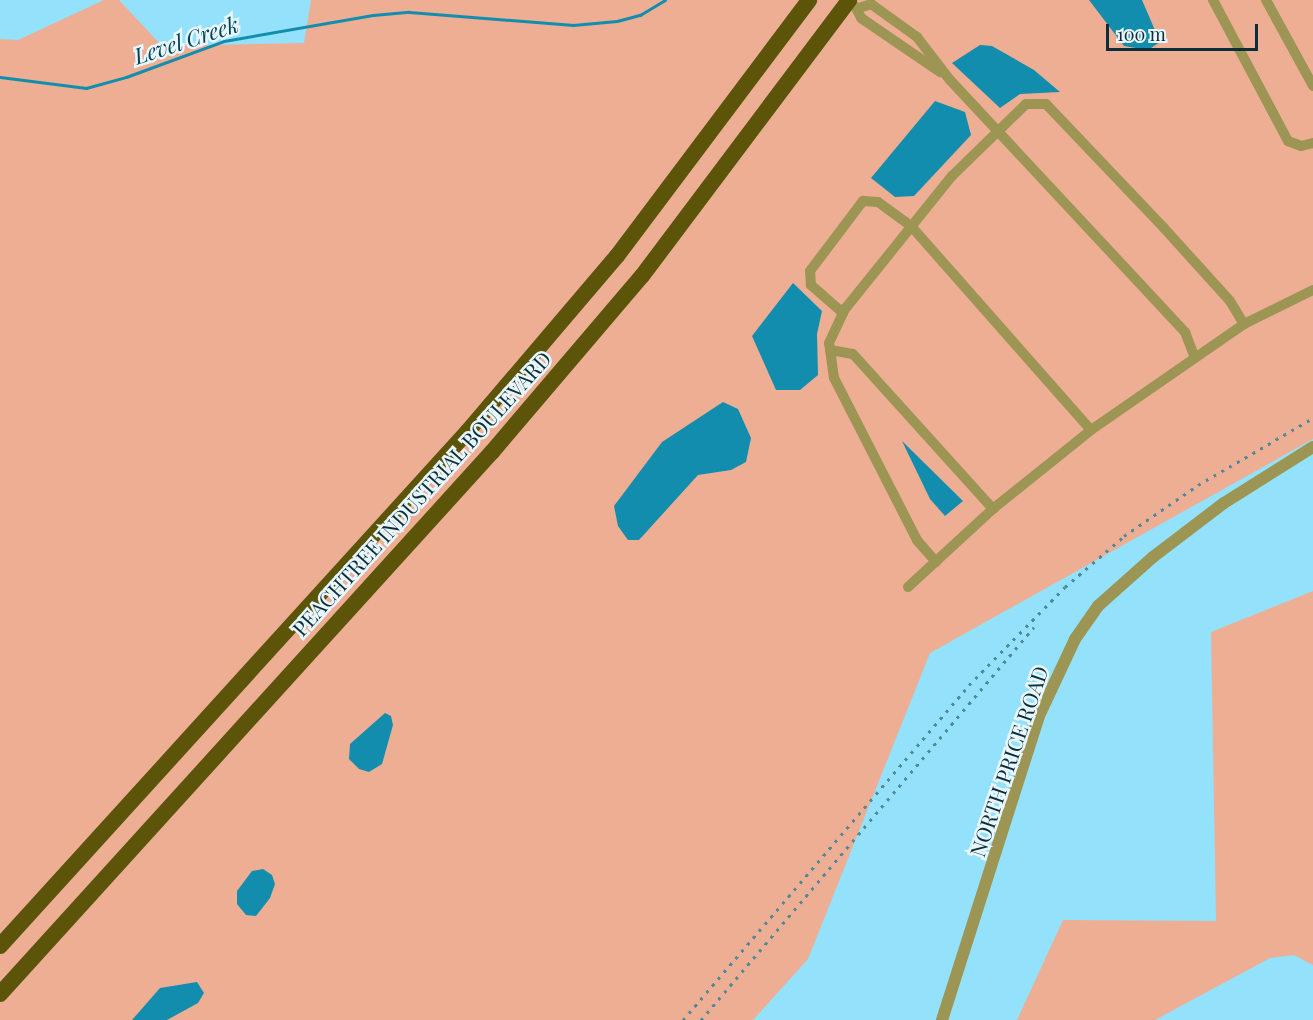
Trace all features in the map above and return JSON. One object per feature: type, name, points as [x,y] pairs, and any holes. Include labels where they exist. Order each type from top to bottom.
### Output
[{"type":"highway","name":"PEACHTREE INDUSTRIAL BOULEVARD","points":[[0,946],[476,422],[617,256],[809,0]]},
{"type":"highway","name":"PEACHTREE INDUSTRIAL BOULEVARD","points":[[0,994],[492,452],[642,276],[851,2]]},
{"type":"street","points":[[1213,0],[1288,141],[1301,147],[1313,143]]},
{"type":"street","points":[[1266,0],[1313,86]]},
{"type":"street","points":[[851,2],[861,18],[950,80]]},
{"type":"street","points":[[851,2],[871,4],[916,37],[950,80],[1185,332],[1194,356]]},
{"type":"street","points":[[936,562],[917,540],[834,378],[830,351],[833,329],[843,313],[952,176],[1026,105],[1046,105],[1172,236],[1230,301],[1244,324]]},
{"type":"street","points":[[843,313],[811,285],[810,271],[863,201],[878,202],[911,226],[1091,430]]},
{"type":"street","points":[[908,586],[993,509],[1091,430],[1194,356],[1244,324],[1313,291]]},
{"type":"street","points":[[830,351],[853,354],[993,509]]},
{"type":"street","name":"NORTH PRICE ROAD","points":[[942,1020],[1039,716],[1075,639],[1098,606],[1153,557],[1224,503],[1313,447]]},
{"type":"shaded area","points":[[104,0],[119,0],[162,46],[304,43],[311,0],[1313,0],[1313,439],[930,653],[808,959],[753,1020],[0,1020],[0,39],[18,40]]},
{"type":"shaded area","points":[[1313,591],[1313,965],[1294,955],[1270,958],[1155,1020],[1017,1020],[1063,920],[1216,921],[1211,632]]},
{"type":"water","points":[[1089,0],[1142,0],[1160,42],[1148,50],[1124,46]]},
{"type":"water","points":[[980,45],[992,46],[1034,70],[1060,92],[1020,94],[1000,108],[952,63]]},
{"type":"water","points":[[935,101],[965,112],[971,135],[914,196],[895,197],[871,178]]},
{"type":"water","points":[[793,283],[822,311],[817,334],[818,375],[800,390],[776,390],[752,336]]},
{"type":"water","points":[[723,402],[738,409],[751,438],[746,462],[731,470],[698,475],[639,540],[628,540],[618,526],[614,506],[662,442]]},
{"type":"water","points":[[902,441],[963,501],[945,516],[930,499]]},
{"type":"water","points":[[385,713],[391,716],[393,725],[382,764],[369,772],[359,769],[349,759],[350,744]]},
{"type":"water","points":[[263,869],[272,875],[275,884],[270,898],[256,916],[246,915],[237,904],[237,891],[252,871]]},
{"type":"water","points":[[197,982],[204,993],[198,1003],[167,1020],[132,1020],[160,988]]},
{"type":"waterway","name":"Level Creek","points":[[0,77],[86,88],[126,77],[224,41],[373,15],[409,12],[573,25],[617,21],[640,15],[665,0]]},
{"type":"railway","points":[[683,1020],[969,685],[1065,587],[1124,536],[1198,485],[1313,418]]},
{"type":"railway","points":[[701,1020],[1034,627]]}]
